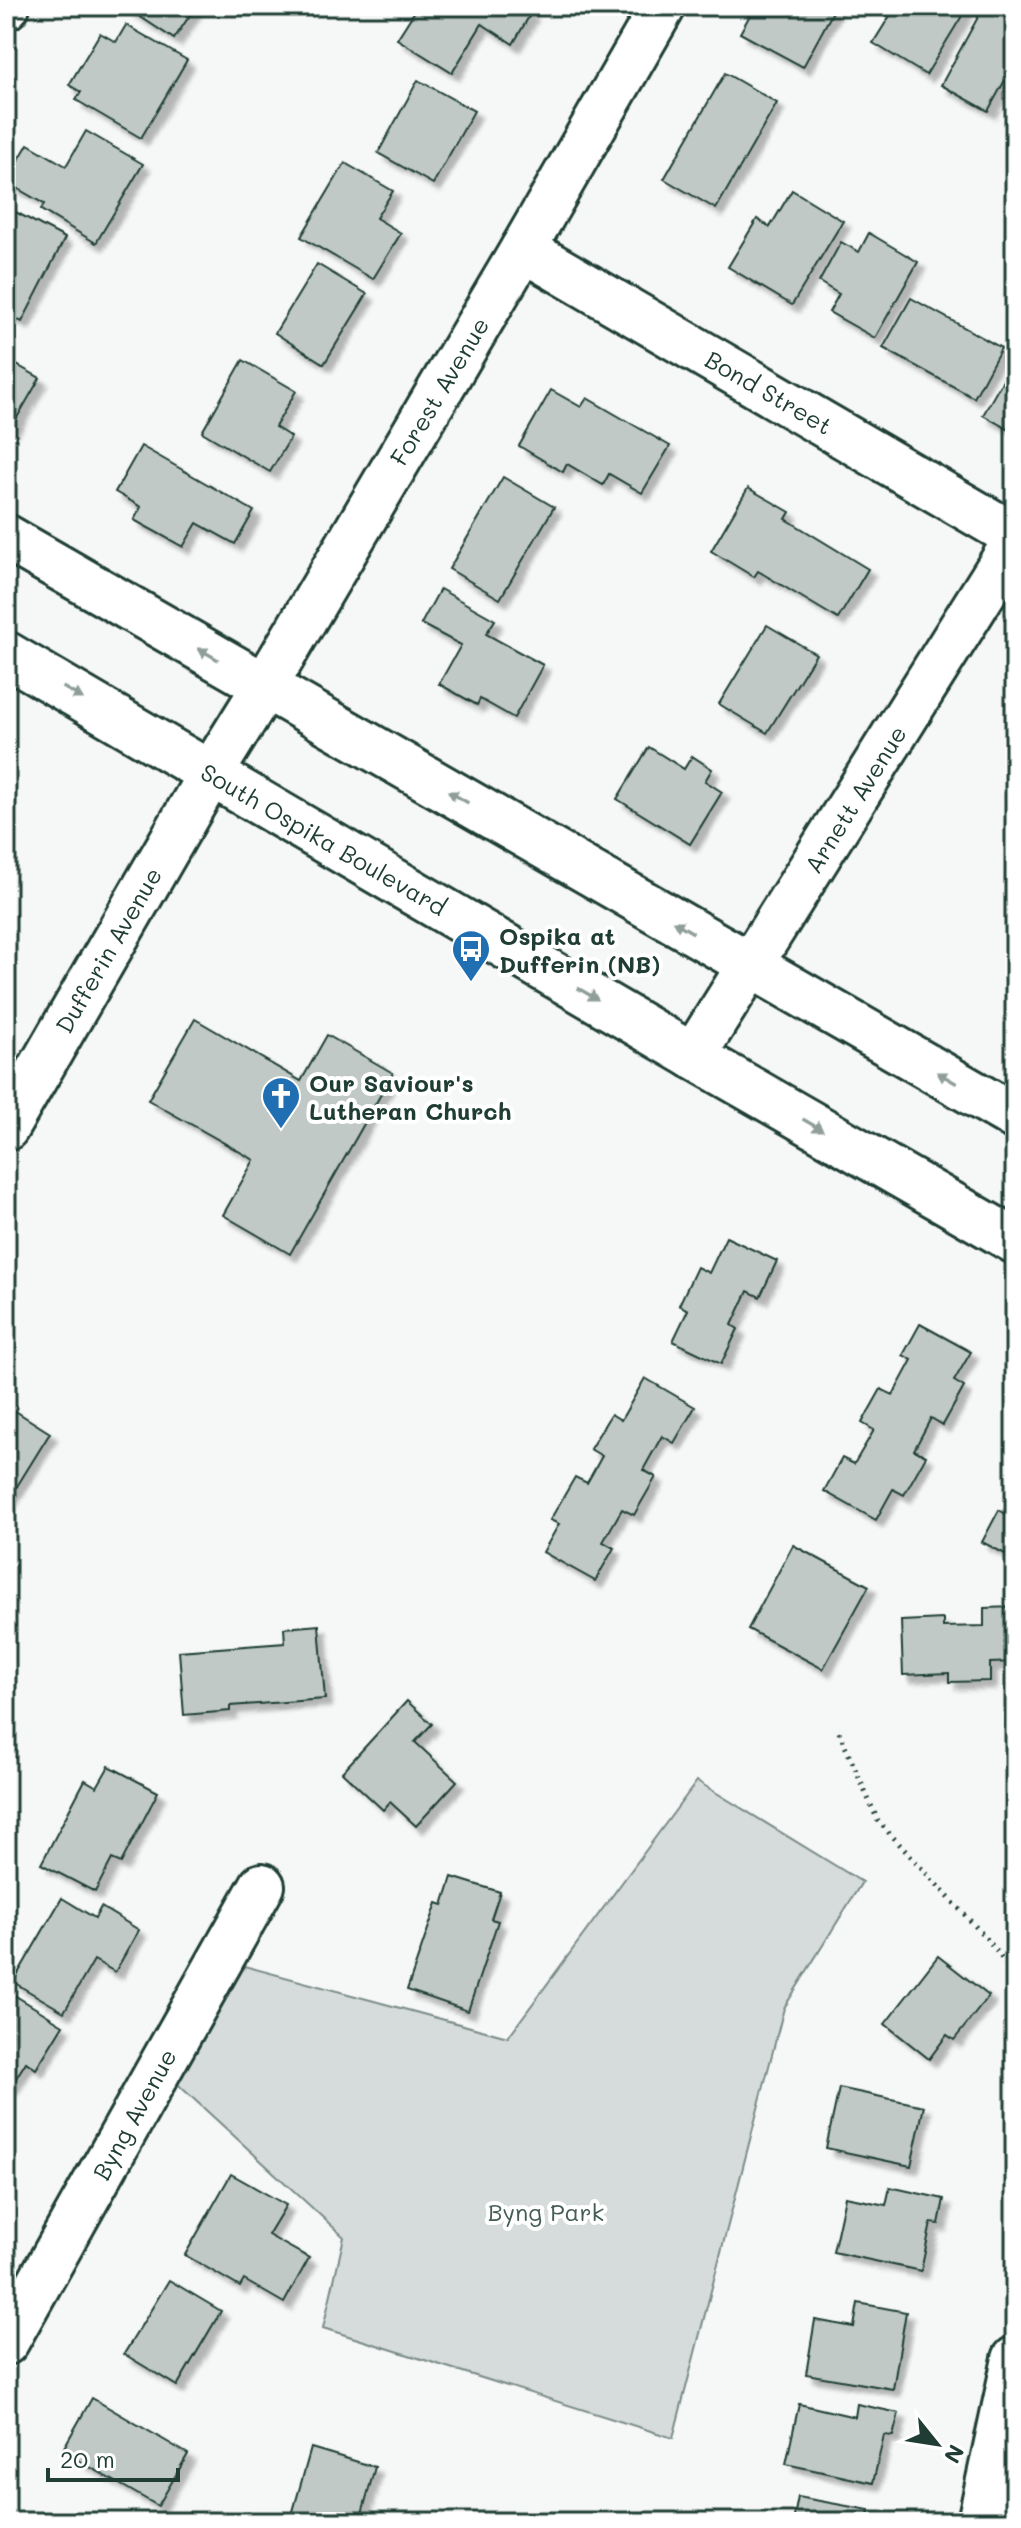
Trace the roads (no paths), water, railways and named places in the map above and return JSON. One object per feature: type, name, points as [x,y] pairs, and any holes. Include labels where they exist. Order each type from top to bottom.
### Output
[{"type":"street","name":"Forest Avenue","points":[[211,773],[523,249],[663,6]]},
{"type":"street","name":"Bond Street","points":[[523,249],[1015,539]]},
{"type":"street","points":[[6,537],[1015,1117]]},
{"type":"street","name":"Arnett Avenue","points":[[693,1056],[1015,539]]},
{"type":"street","name":"South Ospika Boulevard","points":[[6,654],[1015,1241]]},
{"type":"street","name":"Dufferin Avenue","points":[[6,1128],[211,773]]},
{"type":"street","name":"Byng Avenue","points":[[6,2342],[262,1886]]},
{"type":"street","points":[[980,2522],[1015,2359]]},
{"type":"place","name":"Ospika at Dufferin (NB)","points":[[471,983]]},
{"type":"place","name":"Our Saviour's Lutheran Church","points":[[281,1130]]},
{"type":"park label","name":"Byng Park","points":[[546,2211]]}]
